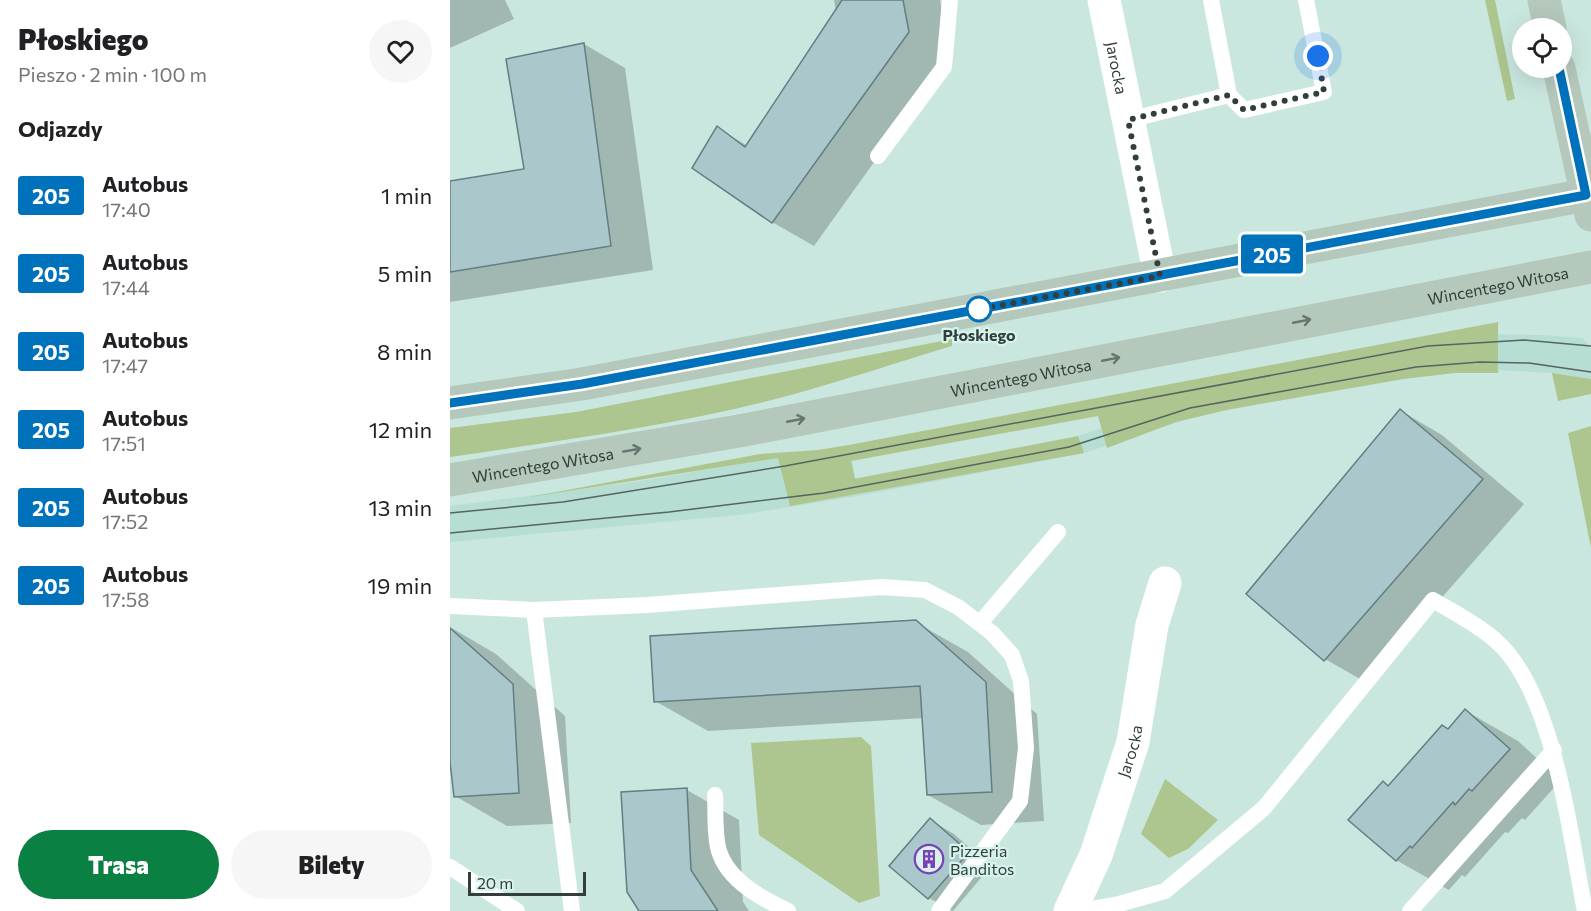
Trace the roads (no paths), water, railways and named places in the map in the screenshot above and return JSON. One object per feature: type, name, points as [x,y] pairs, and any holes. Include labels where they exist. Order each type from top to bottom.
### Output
[{"type":"main road","points":[[1544,0],[1548,18]]},
{"type":"main road","points":[[450,403],[582,384],[1160,276],[1589,202],[1561,78]]},
{"type":"main road","name":"Wincentego Witosa","points":[[450,480],[739,431],[1591,267]]},
{"type":"street","name":"Jarocka","points":[[1104,0],[1160,276]]},
{"type":"street","name":"Jarocka","points":[[1070,911],[1096,855],[1133,742],[1152,625],[1165,583]]},
{"type":"lane","points":[[878,156],[944,67],[950,0]]},
{"type":"lane","points":[[1211,0],[1229,95],[1244,110],[1324,92],[1306,0]]},
{"type":"lane","points":[[1128,120],[1229,95]]},
{"type":"lane","points":[[980,623],[1058,532]]},
{"type":"lane","points":[[450,606],[534,610],[647,606],[882,587],[926,590],[958,607],[980,623],[1012,654],[1021,681],[1026,748],[1020,801],[939,911]]},
{"type":"lane","points":[[1080,911],[1119,904],[1165,891],[1264,808],[1433,600],[1496,640],[1522,671],[1554,750],[1585,911]]},
{"type":"lane","points":[[534,610],[572,911]]},
{"type":"lane","points":[[1410,911],[1554,750]]},
{"type":"lane","points":[[715,795],[719,851],[727,867],[747,888],[788,911]]},
{"type":"lane","points":[[450,867],[517,911]]},
{"type":"tram line","points":[[450,513],[563,502],[785,466],[1428,346],[1524,340],[1591,346]]},
{"type":"tram line","points":[[450,533],[669,512],[824,493],[1069,447],[1190,408],[1416,367],[1480,362],[1529,363],[1591,372]]},
{"type":"place","name":"Płoskiego","points":[[979,309]]},
{"type":"place","name":"Pizzeria Banditos","points":[[929,859]]}]
